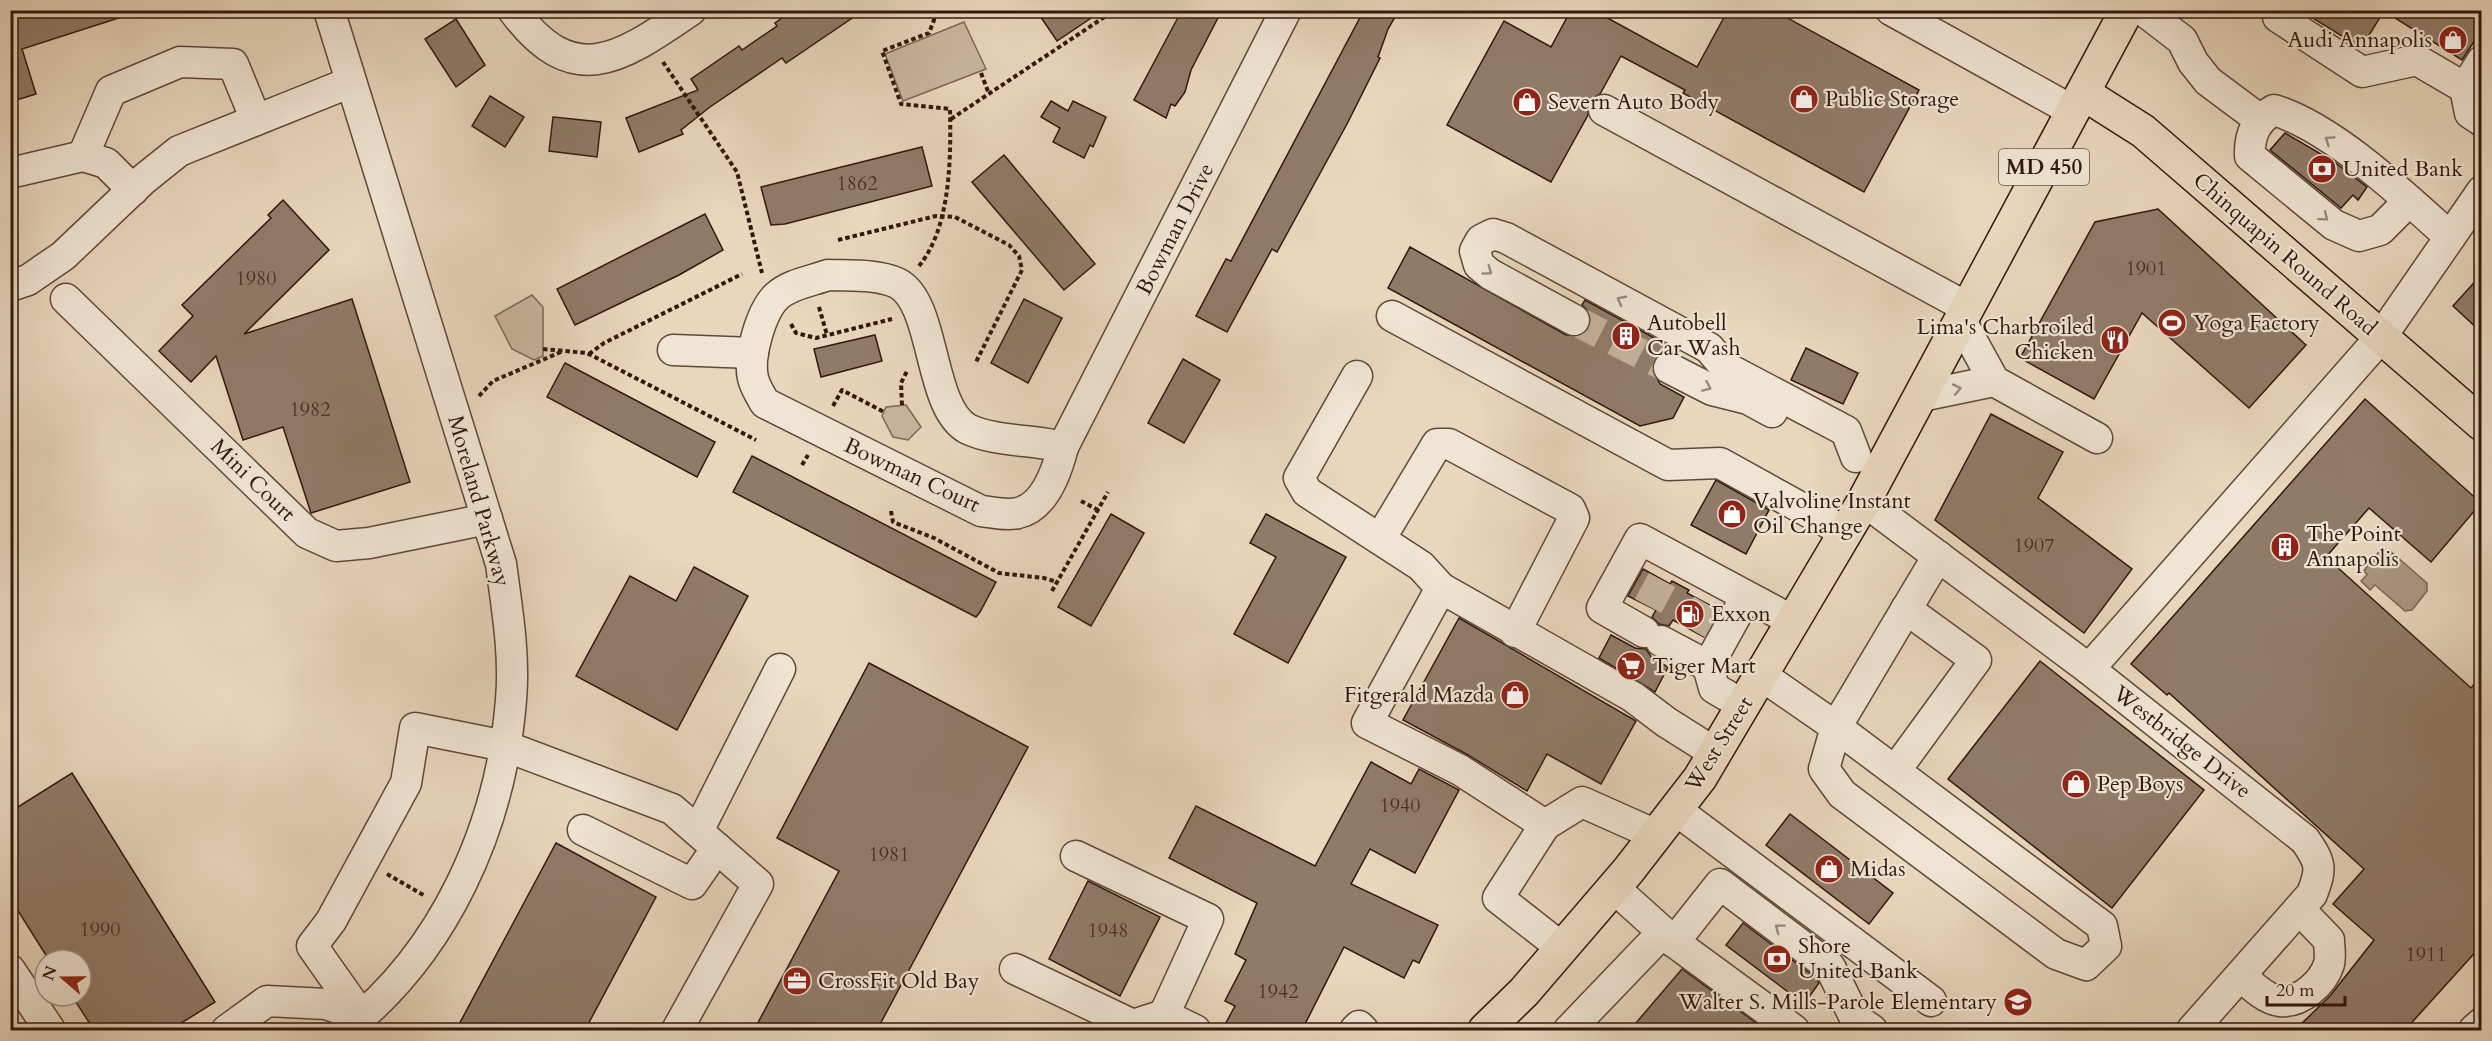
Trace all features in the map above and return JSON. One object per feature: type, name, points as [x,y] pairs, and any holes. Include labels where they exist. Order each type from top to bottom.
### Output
[{"type":"main road","name":"West Street","points":[[1494,1027],[1614,888],[1700,778],[1864,501],[1868,464],[1921,396],[2127,10]]},
{"type":"main road","name":"Chinquapin Round Road","points":[[2078,102],[2143,131],[2481,424]]},
{"type":"street","name":"Moreland Parkway","points":[[329,10],[501,564],[510,634],[512,698],[503,766],[477,851],[444,919],[408,969],[353,1024]]},
{"type":"street","points":[[513,10],[532,36],[556,52],[581,59],[610,58],[637,48],[691,10]]},
{"type":"street","name":"Bowman Drive","points":[[1063,447],[1286,10]]},
{"type":"street","points":[[1891,10],[2078,102]]},
{"type":"street","points":[[2143,10],[2182,40],[2193,62],[2208,81],[2259,119]]},
{"type":"street","points":[[2277,10],[2278,17],[2362,72],[2417,60],[2465,88]]},
{"type":"street","points":[[2481,61],[2465,88],[2470,113],[2481,121]]},
{"type":"street","points":[[83,156],[111,91],[180,62],[233,64],[256,120]]},
{"type":"street","points":[[10,286],[28,280],[63,256],[178,151],[351,82]]},
{"type":"street","points":[[1605,110],[1965,314],[1994,381],[2097,438]]},
{"type":"street","points":[[2409,201],[2380,230],[2359,236],[2334,225],[2250,156],[2250,144],[2259,119],[2274,110],[2294,116],[2362,162],[2409,201],[2450,237]]},
{"type":"street","points":[[10,173],[83,156],[106,163],[133,190]]},
{"type":"street","points":[[2089,669],[2381,337],[2481,191]]},
{"type":"street","points":[[1574,320],[1490,274],[1479,265],[1475,251],[1481,240],[1493,234],[1506,238],[1709,348],[1725,367],[1846,431],[1868,464]]},
{"type":"street","name":"Bowman Court","points":[[828,275],[870,277],[898,283],[918,306],[930,355],[949,408],[967,428],[1063,447],[1058,464],[1039,502],[1017,514],[981,511],[765,403],[753,378],[753,353],[760,329],[776,297],[788,289],[828,275]]},
{"type":"street","name":"Mini Court","points":[[66,299],[307,532],[336,546],[369,543],[487,519]]},
{"type":"street","points":[[1392,316],[1668,465],[1720,463],[1845,532]]},
{"type":"street","points":[[674,350],[753,353]]},
{"type":"street","points":[[1669,369],[1712,390],[1748,399],[1868,464]]},
{"type":"street","points":[[1357,376],[1299,478],[1307,492],[1421,566],[1440,588],[1634,697],[1666,722],[1715,753]]},
{"type":"street","points":[[1921,396],[1994,381]]},
{"type":"street","points":[[1380,539],[1437,444],[1449,444],[1570,509],[1574,518],[1515,632]]},
{"type":"street","name":"Westbridge Drive","points":[[1864,501],[2089,669],[2305,840],[2319,860],[2319,876],[2312,894],[2192,1030]]},
{"type":"street","points":[[1743,705],[1714,688],[1708,666],[1660,631],[1602,608],[1640,539],[1668,569],[1713,593],[1746,597],[1793,621]]},
{"type":"street","points":[[1761,675],[1836,727],[2102,926],[2106,946],[2086,965],[2056,954],[1842,794],[1824,769],[1836,727],[1938,556]]},
{"type":"street","points":[[1440,588],[1367,723],[1460,770],[1545,825]]},
{"type":"street","points":[[1708,666],[1746,597]]},
{"type":"street","points":[[1895,771],[1976,660],[1906,609]]},
{"type":"street","points":[[584,830],[692,884],[708,839],[780,669]]},
{"type":"street","points":[[353,1024],[312,946],[331,921],[406,783],[415,728],[505,746],[672,809],[758,884],[677,1030]]},
{"type":"street","points":[[1562,948],[1498,898],[1545,825],[1582,802],[1666,822],[1931,1001]]},
{"type":"street","points":[[1076,856],[1208,919],[1164,1015]]},
{"type":"street","points":[[1569,1030],[1668,937],[1720,884],[1830,967],[1864,1024]]},
{"type":"street","points":[[1614,888],[1668,937],[1794,1030]]},
{"type":"street","points":[[2241,976],[2256,989],[2278,1001],[2298,998],[2317,984],[2329,963],[2328,940],[2299,909]]},
{"type":"street","points":[[1015,969],[1133,1025],[1164,1015],[1195,1030]]},
{"type":"street","points":[[10,970],[50,1030]]},
{"type":"street","points":[[227,1030],[267,1001],[326,1004],[353,1024]]},
{"type":"street","points":[[2474,1030],[2481,1023]]},
{"type":"street","points":[[1355,1030],[1359,1026],[1363,1030]]},
{"type":"path","points":[[918,268],[925,259],[941,216],[950,174],[950,109],[901,104],[882,51],[928,33],[934,20],[927,10]]},
{"type":"path","points":[[950,119],[1115,10]]},
{"type":"path","points":[[663,62],[737,172],[765,282]]},
{"type":"path","points":[[981,73],[989,94]]},
{"type":"path","points":[[838,240],[941,216],[955,217],[1010,245],[1019,256],[1022,270],[1013,293],[975,364]]},
{"type":"path","points":[[589,354],[604,343],[742,274]]},
{"type":"path","points":[[787,316],[796,333],[816,338],[894,318]]},
{"type":"path","points":[[822,318],[827,335]]},
{"type":"path","points":[[543,349],[589,354],[756,440]]},
{"type":"path","points":[[479,396],[493,381],[562,351]]},
{"type":"path","points":[[902,405],[901,383],[909,367]]},
{"type":"path","points":[[831,408],[842,390],[884,412]]},
{"type":"path","points":[[1052,591],[1108,492]]},
{"type":"path","points":[[1082,501],[1098,510]]},
{"type":"path","points":[[891,511],[893,522],[934,538],[999,573],[1044,578],[1057,582]]},
{"type":"path","points":[[405,884],[431,899]]},
{"type":"shaded area","points":[[964,22],[986,69],[903,101],[885,54]]},
{"type":"shaded area","points":[[532,295],[543,307],[543,356],[534,360],[512,349],[495,316]]},
{"type":"shaded area","points":[[906,405],[921,427],[908,440],[893,437],[882,416],[886,407]]},
{"type":"shaded area","points":[[2381,550],[2389,550],[2427,583],[2427,591],[2412,610],[2405,611],[2375,585],[2370,590],[2361,581],[2367,575],[2364,571],[2371,560]]},
{"type":"building","points":[[10,10],[127,10],[128,15],[22,49],[36,94],[10,102]]},
{"type":"building","points":[[793,10],[864,10],[786,63],[782,58],[710,107],[681,130],[683,134],[639,152],[626,118],[698,90],[691,79],[739,46],[742,50],[777,26],[775,23]]},
{"type":"building","points":[[1036,10],[1103,10],[1057,41]]},
{"type":"building","points":[[1182,10],[1222,10],[1191,70],[1185,92],[1175,106],[1171,104],[1166,118],[1134,100]]},
{"type":"building","points":[[1364,10],[1399,10],[1388,29],[1378,57],[1380,58],[1347,124],[1277,252],[1272,249],[1227,332],[1196,316],[1226,259],[1231,261]]},
{"type":"building","name":"Public Storage","points":[[1571,10],[1593,10],[1697,67],[1728,10],[1773,10],[1919,90],[1864,192],[1683,93],[1685,90],[1621,56],[1600,94],[1589,101],[1588,115],[1551,182],[1447,125],[1504,21],[1551,47]]},
{"type":"building","name":"Audi Annapolis","points":[[2300,10],[2481,10],[2481,31],[2462,60],[2384,11],[2361,48]]},
{"type":"building","points":[[456,19],[485,65],[456,87],[425,39]]},
{"type":"building","points":[[490,96],[524,117],[505,147],[472,126]]},
{"type":"building","points":[[1051,101],[1068,111],[1073,101],[1106,117],[1093,147],[1090,145],[1084,158],[1053,142],[1060,128],[1041,117]]},
{"type":"building","points":[[553,117],[601,122],[597,157],[549,151]]},
{"type":"building","name":"United Bank","points":[[2285,133],[2333,161],[2367,187],[2358,200],[2353,195],[2341,208],[2270,150]]},
{"type":"building","points":[[922,147],[932,186],[785,224],[771,225],[761,187]]},
{"type":"building","points":[[1004,155],[1095,264],[1064,290],[972,182]]},
{"type":"building","points":[[283,200],[329,250],[244,334],[352,299],[410,482],[311,513],[283,427],[243,440],[216,356],[191,382],[159,351],[193,316],[182,305],[271,218],[268,215]]},
{"type":"building","points":[[2158,209],[2306,345],[2249,408],[2142,313],[2094,399],[2020,358],[2095,222]]},
{"type":"building","points":[[705,214],[723,250],[679,275],[575,325],[557,289]]},
{"type":"building","points":[[1410,247],[1566,335],[1582,335],[1589,328],[1591,319],[1588,311],[1582,305],[1585,300],[1678,351],[1659,354],[1652,368],[1660,384],[1684,397],[1673,418],[1640,426],[1388,288]]},
{"type":"building","points":[[2481,275],[2481,332],[2453,306]]},
{"type":"building","points":[[1024,299],[1062,318],[1028,383],[991,363]]},
{"type":"building","points":[[875,335],[882,361],[821,377],[814,349]]},
{"type":"building","points":[[1806,348],[1858,373],[1843,404],[1791,380]]},
{"type":"building","points":[[1183,359],[1220,380],[1184,443],[1148,423]]},
{"type":"building","points":[[565,363],[715,442],[697,477],[547,397]]},
{"type":"building","points":[[2365,399],[2481,503],[2431,562],[2369,508],[2326,557],[2471,688],[2481,676],[2481,946],[2405,1030],[2295,1030],[2330,996],[2374,940],[2333,904],[2364,869],[2169,693],[2167,695],[2131,664]]},
{"type":"building","points":[[1991,414],[2063,452],[2038,498],[2132,569],[2084,633],[1935,520]]},
{"type":"building","points":[[752,456],[996,582],[980,612],[976,617],[733,492]]},
{"type":"building","name":"Valvoline Instant Oil Change","points":[[1716,480],[1769,510],[1746,554],[1691,525]]},
{"type":"building","points":[[1111,514],[1144,533],[1091,626],[1058,607]]},
{"type":"building","points":[[1266,514],[1346,557],[1288,663],[1234,634],[1276,557],[1250,543]]},
{"type":"building","points":[[694,567],[748,596],[677,730],[576,676],[630,576],[676,601]]},
{"type":"building","name":"Exxon","points":[[1643,569],[1670,584],[1672,581],[1689,590],[1687,593],[1719,610],[1704,637],[1673,620],[1669,626],[1659,624],[1652,617],[1656,610],[1628,596]]},
{"type":"building","name":"Fitgerald Mazda","points":[[1459,618],[1636,721],[1601,784],[1547,754],[1527,791],[1468,755],[1403,720]]},
{"type":"building","name":"Tiger Mart","points":[[1611,635],[1635,648],[1646,649],[1652,658],[1668,667],[1655,692],[1599,658]]},
{"type":"building","name":"Pep Boys","points":[[2040,661],[2204,790],[2112,908],[1948,779]]},
{"type":"building","points":[[869,663],[1028,747],[877,1030],[754,1030],[839,871],[777,838]]},
{"type":"building","points":[[1371,762],[1411,784],[1419,769],[1459,790],[1415,873],[1370,849],[1351,884],[1438,925],[1419,963],[1413,960],[1404,978],[1344,947],[1302,1030],[1222,1030],[1235,1006],[1225,1001],[1246,960],[1235,954],[1257,903],[1169,858],[1196,806],[1315,866]]},
{"type":"building","points":[[72,773],[215,1002],[170,1030],[94,1030],[80,1008],[93,1008],[93,948],[41,948],[10,898],[10,812]]},
{"type":"building","name":"Midas","points":[[1790,814],[1893,893],[1869,924],[1766,845]]},
{"type":"building","points":[[556,843],[656,897],[585,1030],[456,1030]]},
{"type":"building","points":[[1088,881],[1160,917],[1120,996],[1049,959]]},
{"type":"building","name":"Shore United Bank","points":[[1743,923],[1816,978],[1819,983],[1804,1004],[1726,945]]},
{"type":"building","points":[[1682,969],[1766,1030],[1630,1030]]},
{"type":"tunnel","points":[[1574,320],[1669,368]]},
{"type":"tunnel","points":[[1648,606],[1662,580]]},
{"type":"tunnel","points":[[1692,630],[1707,604]]},
{"type":"place","name":"Audi Annapolis","points":[[2453,40]]},
{"type":"place","name":"Public Storage","points":[[1804,99]]},
{"type":"place","name":"Severn Auto Body","points":[[1527,102]]},
{"type":"place","name":"United Bank","points":[[2322,169]]},
{"type":"place","name":"Yoga Factory","points":[[2172,323]]},
{"type":"place","name":"Autobell Car Wash","points":[[1626,336]]},
{"type":"place","name":"Lima's Charbroiled Chicken","points":[[2115,340]]},
{"type":"place","name":"Valvoline Instant Oil Change","points":[[1732,514]]},
{"type":"place","name":"The Point Annapolis","points":[[2285,547]]},
{"type":"place","name":"Exxon","points":[[1690,614]]},
{"type":"place","name":"Tiger Mart","points":[[1631,666]]},
{"type":"place","name":"Fitgerald Mazda","points":[[1515,695]]},
{"type":"place","name":"Pep Boys","points":[[2076,784]]},
{"type":"place","name":"Midas","points":[[1829,869]]},
{"type":"place","name":"Shore United Bank","points":[[1777,959]]},
{"type":"place","name":"CrossFit Old Bay","points":[[797,981]]},
{"type":"place","name":"Walter S. Mills-Parole Elementary","points":[[2018,1002]]}]
